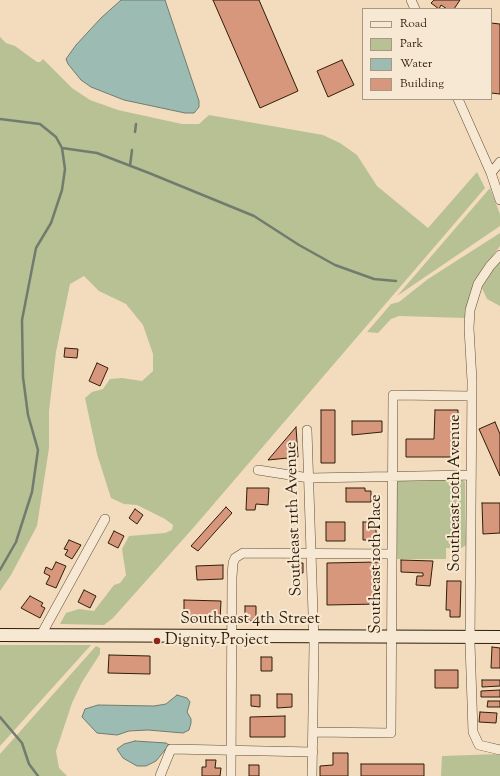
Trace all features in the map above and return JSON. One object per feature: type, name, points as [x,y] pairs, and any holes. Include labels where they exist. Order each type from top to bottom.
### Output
[{"type":"street","points":[[458,100],[491,173],[500,200]]},
{"type":"street","points":[[491,173],[500,162]]},
{"type":"street","name":"Southeast 10th Avenue","points":[[500,255],[490,266],[478,284],[470,310],[469,328],[472,396],[470,475],[470,637],[473,732],[479,745],[500,750]]},
{"type":"street","name":"Southeast 10th Place","points":[[313,732],[391,733],[393,396],[472,396]]},
{"type":"street","name":"Southeast 11th Avenue","points":[[307,430],[313,636],[312,776]]},
{"type":"street","points":[[258,470],[309,478],[470,475]]},
{"type":"street","points":[[41,636],[105,519]]},
{"type":"street","points":[[231,776],[233,636],[232,577],[235,558],[243,553],[392,554]]},
{"type":"street","name":"Southeast 4th Street","points":[[0,635],[500,637]]},
{"type":"street","points":[[160,776],[171,749],[231,752],[313,752]]},
{"type":"green space","points":[[0,37],[6,43],[15,46],[37,62],[40,62],[43,59],[72,88],[90,100],[118,110],[182,124],[199,124],[209,115],[323,135],[340,143],[357,155],[377,186],[428,228],[477,172],[485,188],[194,527],[113,618],[104,625],[60,624],[66,613],[79,609],[94,611],[114,585],[120,583],[126,575],[122,549],[129,536],[165,533],[172,530],[173,525],[165,519],[137,505],[124,504],[111,498],[97,454],[85,398],[92,392],[103,389],[110,379],[122,378],[142,381],[153,371],[153,354],[143,325],[126,304],[99,291],[84,276],[70,284],[56,352],[49,411],[49,448],[37,526],[11,575],[0,591]]},
{"type":"green space","points":[[490,188],[500,214],[500,226],[397,296]]},
{"type":"green space","points":[[500,233],[500,246],[480,273],[471,290],[465,318],[399,316],[391,319],[378,333],[367,332],[391,304],[399,302],[428,279]]},
{"type":"green space","points":[[500,260],[500,306],[487,299],[482,288],[483,283]]},
{"type":"green space","points":[[399,479],[461,479],[465,482],[466,545],[460,549],[446,548],[446,559],[396,559],[397,481]]},
{"type":"green space","points":[[0,645],[91,645],[0,746]]},
{"type":"green space","points":[[96,646],[100,648],[100,654],[82,682],[72,703],[56,751],[59,768],[67,776],[0,776],[0,754]]},
{"type":"green space","points":[[500,754],[500,776],[441,776],[442,756]]},
{"type":"water","points":[[121,0],[165,0],[199,101],[199,107],[194,113],[185,113],[124,100],[91,87],[81,80],[68,64],[66,59],[76,45],[101,18]]},
{"type":"water","points":[[177,695],[187,698],[190,702],[187,712],[191,719],[191,723],[189,730],[183,733],[148,730],[129,731],[117,735],[97,733],[82,717],[85,709],[98,705],[154,706],[166,704]]},
{"type":"water","points":[[135,741],[166,743],[169,745],[156,761],[146,766],[137,766],[123,758],[117,749],[124,744]]},
{"type":"building","points":[[213,0],[259,0],[298,91],[260,108]]},
{"type":"building","points":[[434,0],[460,0],[455,8],[446,8],[441,5],[440,8],[438,8],[431,3]]},
{"type":"building","points":[[492,23],[500,24],[500,94],[492,93]]},
{"type":"building","points":[[342,60],[354,85],[328,97],[317,71]]},
{"type":"building","points":[[65,348],[78,349],[77,358],[64,357]]},
{"type":"building","points":[[97,363],[108,368],[100,386],[89,381]]},
{"type":"building","points":[[321,410],[335,410],[335,463],[321,463]]},
{"type":"building","points":[[435,410],[458,410],[458,457],[406,457],[406,439],[434,439]]},
{"type":"building","points":[[352,421],[382,421],[382,432],[352,435]]},
{"type":"building","points":[[495,422],[500,434],[500,476],[479,429]]},
{"type":"building","points":[[296,427],[298,457],[268,460]]},
{"type":"building","points":[[247,488],[269,488],[268,505],[256,504],[255,510],[246,510]]},
{"type":"building","points":[[346,488],[365,488],[365,491],[371,491],[371,502],[346,502]]},
{"type":"building","points":[[482,503],[500,503],[500,533],[483,534]]},
{"type":"building","points":[[226,507],[232,513],[198,551],[191,546]]},
{"type":"building","points":[[135,509],[143,515],[137,524],[129,518]]},
{"type":"building","points":[[326,522],[345,522],[345,541],[326,541]]},
{"type":"building","points":[[363,522],[375,522],[377,540],[363,540]]},
{"type":"building","points":[[114,531],[124,536],[118,548],[108,543]]},
{"type":"building","points":[[69,540],[81,545],[72,559],[65,555],[68,550],[64,549]]},
{"type":"building","points":[[401,560],[433,561],[430,586],[416,585],[417,576],[423,576],[423,573],[401,572]]},
{"type":"building","points":[[56,562],[66,566],[56,588],[46,584],[50,576],[44,573],[46,567],[52,570]]},
{"type":"building","points":[[379,562],[379,604],[327,605],[327,563]]},
{"type":"building","points":[[292,563],[303,563],[303,573],[292,573]]},
{"type":"building","points":[[223,565],[223,579],[197,580],[196,566]]},
{"type":"building","points":[[447,581],[461,581],[460,617],[450,617],[450,610],[446,610]]},
{"type":"building","points":[[84,590],[96,596],[90,608],[78,602]]},
{"type":"building","points":[[30,596],[43,603],[41,606],[45,608],[40,618],[21,608]]},
{"type":"building","points":[[184,600],[221,601],[220,620],[184,620]]},
{"type":"building","points":[[245,606],[256,606],[256,621],[245,621]]},
{"type":"building","points":[[492,647],[500,648],[500,668],[491,668]]},
{"type":"building","points":[[109,655],[150,656],[150,674],[108,673]]},
{"type":"building","points":[[261,657],[272,657],[272,671],[261,671]]},
{"type":"building","points":[[435,670],[458,670],[458,688],[435,688]]},
{"type":"building","points":[[482,680],[500,680],[500,686],[482,687]]},
{"type":"building","points":[[500,690],[500,697],[481,697],[481,691]]},
{"type":"building","points":[[277,694],[292,694],[292,707],[277,708]]},
{"type":"building","points":[[251,695],[260,695],[260,707],[251,706]]},
{"type":"building","points":[[488,701],[500,701],[500,707],[487,707]]},
{"type":"building","points":[[480,712],[497,713],[496,723],[479,722]]},
{"type":"building","points":[[285,716],[285,737],[250,737],[250,717]]},
{"type":"building","points":[[333,753],[348,753],[348,776],[320,776],[320,766],[333,765]]},
{"type":"building","points":[[206,760],[216,760],[215,768],[221,768],[220,776],[202,776],[202,767],[206,767]]},
{"type":"building","points":[[361,764],[424,764],[424,776],[361,776]]},
{"type":"building","points":[[249,765],[259,765],[259,776],[249,776]]},
{"type":"waterway","points":[[0,119],[40,124],[56,137],[62,148],[65,169],[62,190],[51,223],[36,248],[22,320],[23,377],[28,415],[38,450],[32,492],[16,542],[0,570]]},
{"type":"waterway","points":[[135,132],[136,124]]},
{"type":"waterway","points":[[62,148],[97,153],[149,173],[254,216],[299,245],[335,265],[374,279],[396,281]]},
{"type":"waterway","points":[[130,166],[132,150]]},
{"type":"waterway","points":[[0,717],[22,743],[29,764],[38,776]]},
{"type":"place","name":"Dignity Project","points":[[157,641]]}]
